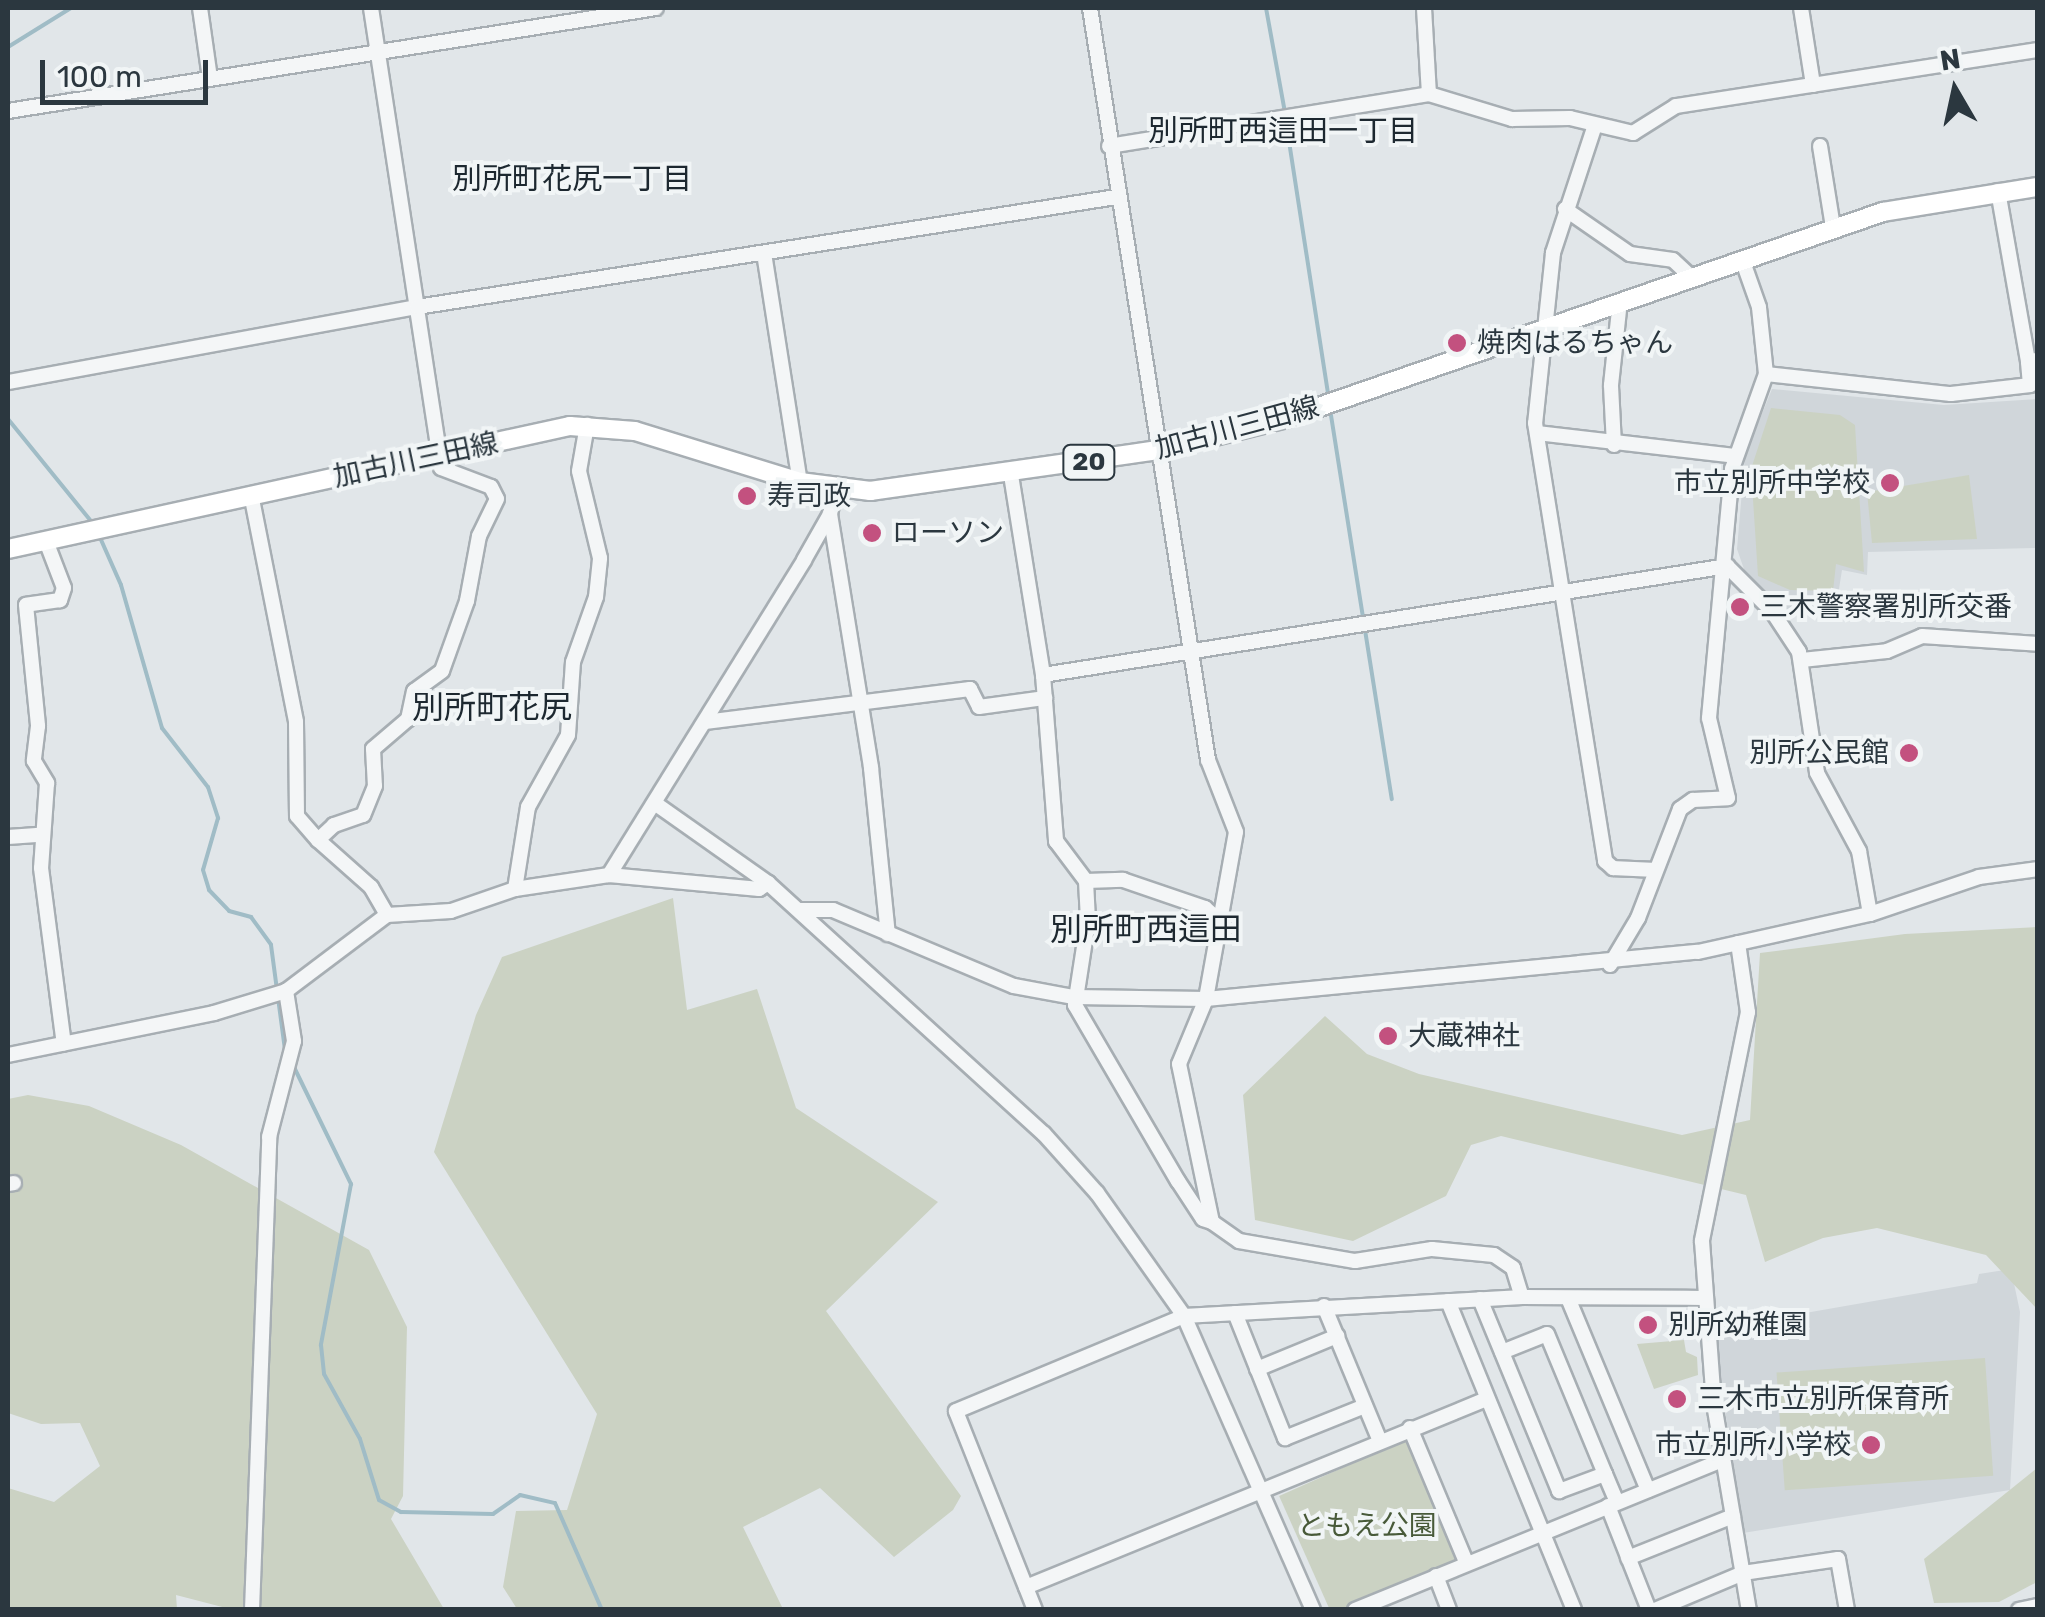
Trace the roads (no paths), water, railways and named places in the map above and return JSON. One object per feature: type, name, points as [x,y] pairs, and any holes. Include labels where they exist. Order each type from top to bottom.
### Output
[{"type":"main road","name":"加古川三田線","points":[[8,549],[586,425],[635,431],[800,482],[836,488],[904,490],[1158,450],[1288,418],[1833,227],[1933,200],[2038,187]]},
{"type":"street","points":[[200,8],[210,78]]},
{"type":"street","points":[[318,840],[334,824],[363,816],[375,786],[373,749],[408,718],[414,690],[442,672],[467,601],[479,536],[498,499],[491,487],[445,472],[440,456],[370,8]]},
{"type":"street","points":[[8,111],[656,8]]},
{"type":"street","points":[[1090,8],[1116,197],[1208,760],[1236,832],[1206,999],[1179,1064],[1212,1222]]},
{"type":"street","points":[[1424,8],[1429,94]]},
{"type":"street","points":[[1801,8],[1813,85]]},
{"type":"street","points":[[1109,146],[1429,94],[1512,119],[1570,118],[1633,133],[1676,106],[2038,50]]},
{"type":"street","points":[[1595,125],[1553,253],[1538,433],[1605,860],[1613,868],[1656,870]]},
{"type":"street","points":[[1820,146],[1833,227]]},
{"type":"street","points":[[1766,374],[1951,394],[2034,388],[2032,360],[1998,191]]},
{"type":"street","points":[[8,382],[416,307],[1116,197]]},
{"type":"street","points":[[1566,209],[1630,254],[1673,260],[1692,277]]},
{"type":"street","points":[[764,253],[800,482]]},
{"type":"street","points":[[1610,964],[1656,870],[1680,809],[1693,800],[1728,798],[1708,718],[1728,566],[1736,456],[1766,374],[1759,307],[1742,259]]},
{"type":"street","points":[[1614,445],[1620,302]]},
{"type":"street","points":[[515,889],[528,807],[568,735],[573,662],[596,597],[600,558],[579,471],[586,425]]},
{"type":"street","points":[[1538,433],[1614,445],[1736,456]]},
{"type":"street","points":[[1011,475],[1043,675],[1056,841],[1086,880],[1088,921],[1074,997],[1178,1181],[1203,1220],[1238,1241],[1355,1262],[1432,1249],[1494,1255],[1513,1268],[1522,1297]]},
{"type":"street","points":[[609,875],[656,804],[830,514],[836,488]]},
{"type":"street","points":[[252,494],[296,722],[296,816],[370,888],[386,915]]},
{"type":"street","points":[[830,514],[862,704],[888,934]]},
{"type":"street","points":[[8,607],[60,600],[64,588],[46,541]]},
{"type":"street","points":[[1043,675],[1728,566]]},
{"type":"street","points":[[1728,566],[1772,610],[1802,660],[1818,772],[1859,851],[1870,914]]},
{"type":"street","points":[[26,605],[38,726],[34,761],[47,783],[40,835],[64,1044]]},
{"type":"street","points":[[1802,660],[1887,651],[1922,636],[2038,644]]},
{"type":"street","points":[[705,722],[970,689],[980,707],[1045,698]]},
{"type":"street","points":[[656,804],[768,883],[799,910],[1056,1147],[1118,1219],[1184,1316],[1312,1610]]},
{"type":"street","points":[[8,837],[40,835]]},
{"type":"street","points":[[799,910],[833,910],[973,972],[1074,997],[1206,999],[1610,964],[1738,943],[1870,914],[1959,882],[2038,870]]},
{"type":"street","points":[[8,1056],[286,991],[386,915],[451,911],[515,889],[609,875],[759,889],[768,883]]},
{"type":"street","points":[[1086,880],[1123,880],[1205,908],[1222,923]]},
{"type":"street","points":[[1738,943],[1748,1012],[1702,1221],[1703,1298],[1722,1460],[1749,1610]]},
{"type":"street","points":[[252,1610],[269,1137],[294,1041],[286,991]]},
{"type":"street","points":[[1035,1610],[956,1412],[1184,1316],[1522,1297],[1703,1298]]},
{"type":"street","points":[[1568,1298],[1648,1490]]},
{"type":"street","points":[[1480,1299],[1559,1491],[1605,1474]]},
{"type":"street","points":[[1448,1301],[1574,1610]]},
{"type":"street","points":[[1324,1306],[1380,1441]]},
{"type":"street","points":[[1235,1313],[1285,1438],[1365,1406]]},
{"type":"street","points":[[1502,1352],[1548,1334],[1605,1474],[1628,1558],[1652,1610],[1743,1573],[1838,1559],[1847,1610]]},
{"type":"street","points":[[1258,1369],[1336,1336]]},
{"type":"street","points":[[1026,1588],[1410,1428],[1487,1400]]},
{"type":"street","points":[[1410,1428],[1467,1564]]},
{"type":"street","points":[[1355,1610],[1722,1460]]},
{"type":"street","points":[[1628,1558],[1732,1516]]},
{"type":"street","points":[[1436,1576],[1449,1610]]},
{"type":"street","points":[[2019,1610],[2038,1606]]},
{"type":"waterway","points":[[8,47],[71,8]]},
{"type":"waterway","points":[[1266,8],[1285,113]]},
{"type":"waterway","points":[[1286,122],[1329,399]]},
{"type":"waterway","points":[[1330,409],[1392,799]]},
{"type":"waterway","points":[[8,419],[94,525]]},
{"type":"waterway","points":[[98,533],[121,585],[162,728],[208,787],[218,818],[203,870],[209,890],[229,911],[251,917],[271,945],[285,1050]]},
{"type":"waterway","points":[[292,1063],[351,1184],[321,1345],[324,1374],[360,1439],[379,1500],[401,1512],[493,1514],[520,1495],[555,1503],[602,1610]]},
{"type":"place","name":"焼肉はるちゃん","points":[[1457,343]]},
{"type":"place","name":"市立別所中学校","points":[[1890,483]]},
{"type":"place","name":"寿司政","points":[[747,496]]},
{"type":"place","name":"ローソン","points":[[872,533]]},
{"type":"place","name":"三木警察署別所交番","points":[[1740,607]]},
{"type":"place","name":"別所公民館","points":[[1909,753]]},
{"type":"place","name":"大蔵神社","points":[[1388,1036]]},
{"type":"place","name":"別所幼稚園","points":[[1648,1325]]},
{"type":"place","name":"三木市立別所保育所","points":[[1677,1399]]},
{"type":"place","name":"市立別所小学校","points":[[1871,1445]]},
{"type":"district","name":"別所町西這田一丁目","points":[[1283,131]]},
{"type":"district","name":"別所町花尻一丁目","points":[[572,179]]},
{"type":"district","name":"別所町花尻","points":[[492,707]]},
{"type":"district","name":"別所町西這田","points":[[1146,929]]},
{"type":"park label","name":"ともえ公園","points":[[1367,1526]]}]
